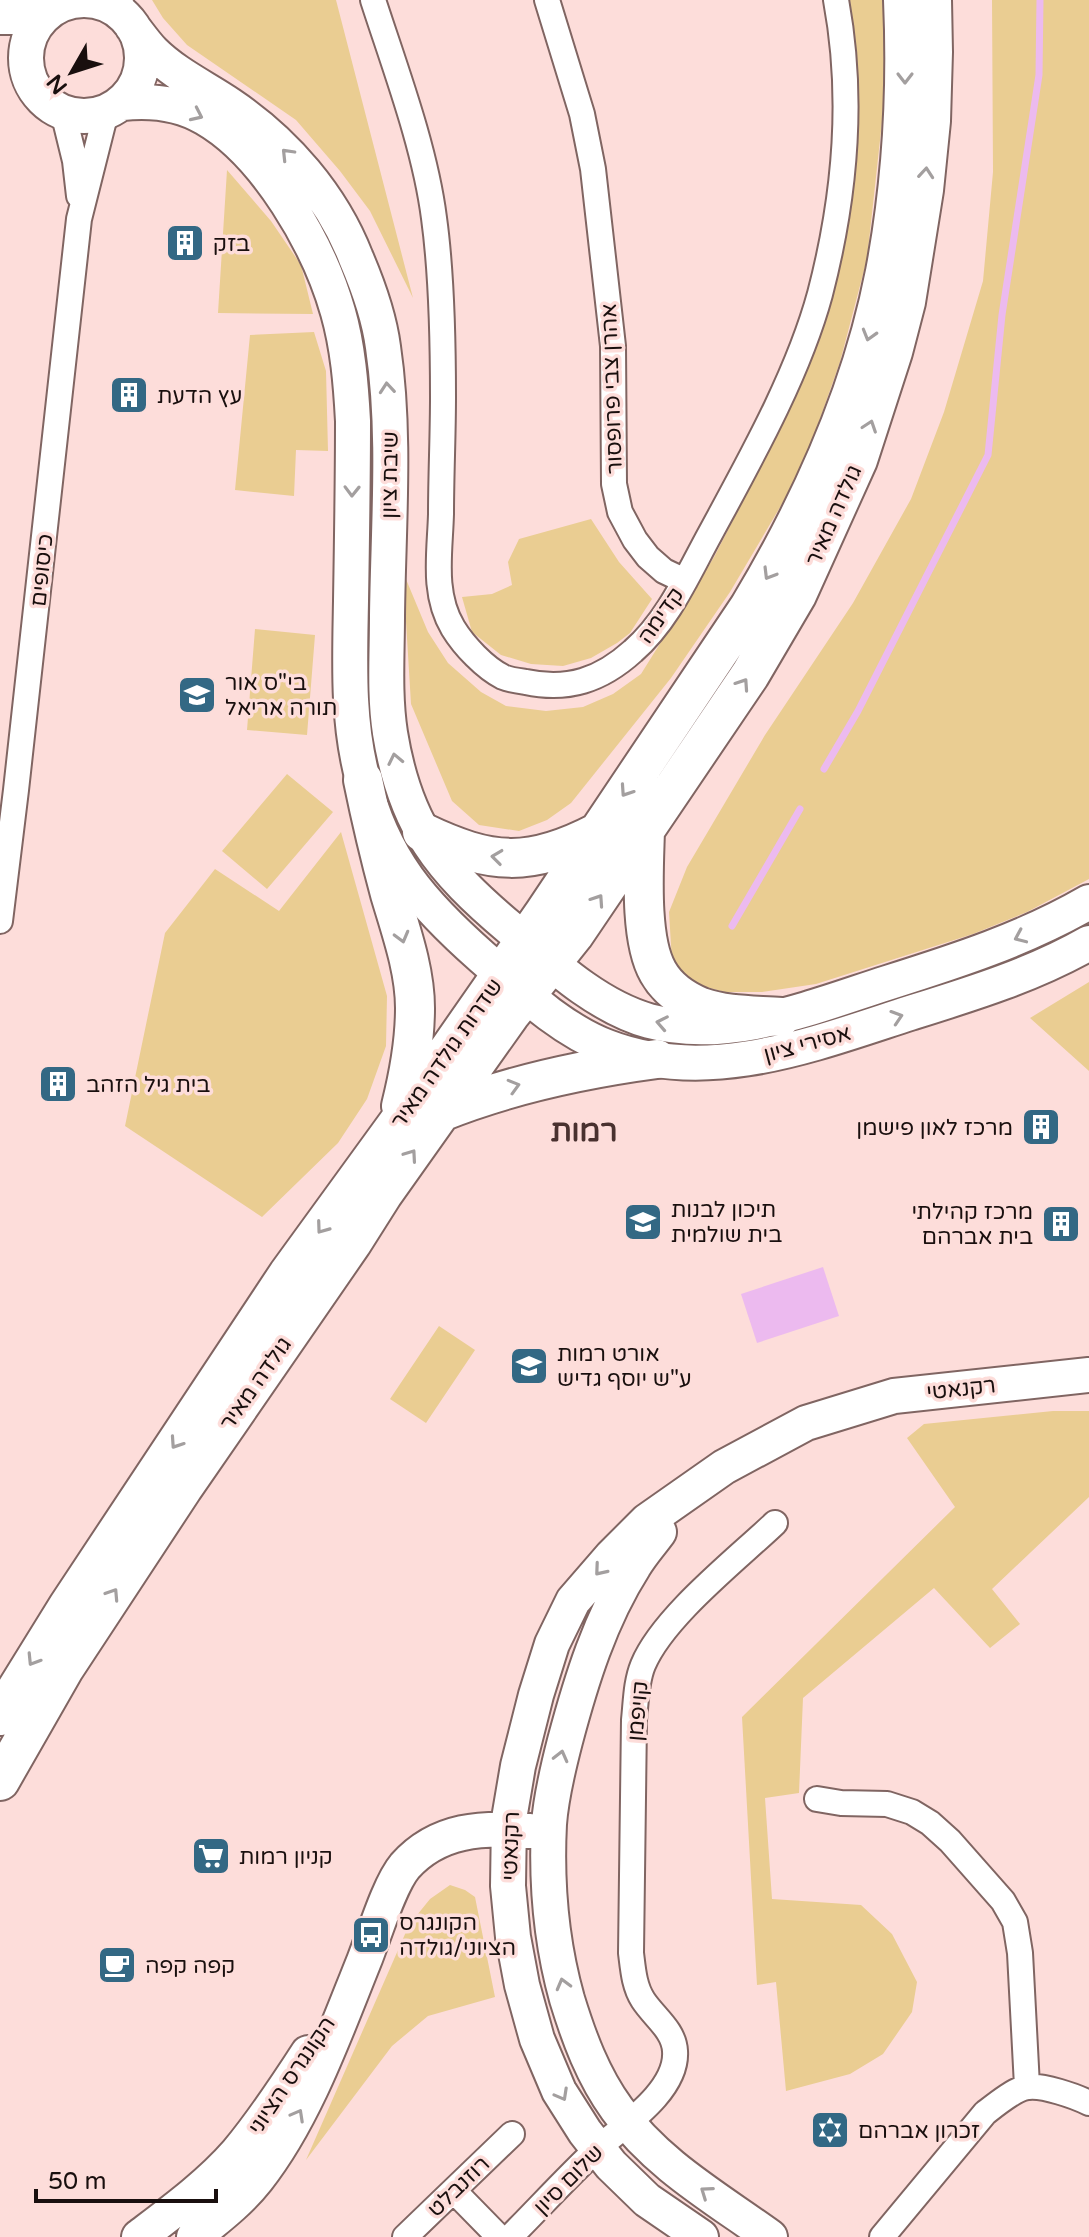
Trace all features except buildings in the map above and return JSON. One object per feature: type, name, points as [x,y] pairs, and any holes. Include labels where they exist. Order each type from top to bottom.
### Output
[{"type":"main road","name":"גולדה מאיר","points":[[538,952],[598,832],[776,562],[801,514],[855,382],[885,273],[894,214],[905,96],[903,0]]},
{"type":"main road","name":"גולדה מאיר","points":[[538,952],[645,830],[750,675],[797,595],[858,460],[874,416],[906,302],[924,190],[931,121],[932,0]]},
{"type":"main road","points":[[363,780],[412,974],[415,1006],[412,1050],[397,1124]]},
{"type":"main road","points":[[645,830],[643,881],[647,933],[653,961],[665,983],[681,997],[700,1007],[727,1014],[781,1017]]},
{"type":"main road","points":[[422,832],[475,853],[524,859],[550,853],[598,832]]},
{"type":"main road","name":"שדרות גולדה מאיר","points":[[368,1165],[397,1124],[538,952]]},
{"type":"main road","name":"גולדה מאיר","points":[[0,1781],[64,1669],[183,1488],[441,1112],[513,984]]},
{"type":"main road","points":[[441,1112],[537,1080],[597,1067],[657,1059]]},
{"type":"main road","name":"גולדה מאיר","points":[[0,1716],[68,1606],[288,1274],[368,1165]]},
{"type":"street","points":[[0,17],[80,0],[97,1],[126,15],[139,42],[141,67],[133,90],[114,107],[92,116],[77,116],[49,105],[36,91],[0,69]]},
{"type":"street","name":"קדימה","points":[[373,0],[410,116],[434,215],[443,397],[438,570],[443,604],[454,630],[489,667],[505,678],[545,686],[575,685],[607,671],[635,651],[657,625],[685,581],[780,399],[819,298],[841,186],[847,99],[836,0]]},
{"type":"street","name":"אהרן צבי פרופסור","points":[[547,0],[582,114],[593,169],[613,346],[614,484],[620,512],[641,549],[664,571],[685,581]]},
{"type":"street","points":[[36,91],[25,59],[28,42],[35,26],[59,6]]},
{"type":"street","name":"שיבת ציון","points":[[126,15],[154,53],[258,126],[303,170],[342,226],[371,298],[383,343],[390,420],[387,704],[398,771],[413,814],[446,868],[485,907],[538,952]]},
{"type":"street","name":"שיבת ציון","points":[[114,107],[138,101],[160,102],[204,117],[228,134],[253,159],[308,237],[337,309],[347,349],[353,421],[349,692],[363,780],[385,842],[400,871],[436,915],[513,984]]},
{"type":"street","name":"כיסופים","points":[[79,219],[114,107]]},
{"type":"street","name":"כיסופים","points":[[0,921],[79,219],[76,173],[63,112]]},
{"type":"street","name":"אסירי ציון","points":[[538,952],[608,1003],[649,1021],[705,1027],[740,1024],[781,1017],[982,953],[1089,902]]},
{"type":"street","name":"אסירי ציון","points":[[513,984],[572,1029],[607,1047],[657,1059],[705,1062],[790,1051],[994,986],[1089,943]]},
{"type":"street","name":"רקנאטי","points":[[701,2237],[647,2200],[611,2165],[585,2132],[559,2091],[537,2039],[522,1985],[508,1886],[509,1830],[518,1766],[552,1644],[573,1601],[647,1521],[724,1467],[806,1423],[894,1396],[1082,1377]]},
{"type":"street","name":"רקנאטי","points":[[724,1467],[693,1492],[634,1566],[589,1659],[557,1775],[549,1833],[548,1885],[552,1931],[561,1976],[575,2026],[595,2073],[629,2124],[672,2168],[770,2237]]},
{"type":"street","name":"קויפמן","points":[[629,2124],[650,2102],[675,2066],[675,2048],[670,2034],[642,1998],[633,1977],[631,1953],[634,1720],[642,1669],[650,1650],[685,1607],[775,1523]]},
{"type":"street","points":[[817,1799],[887,1804],[912,1812],[950,1841],[1003,1901],[1015,1922],[1020,1953],[1027,2086]]},
{"type":"street","name":"הקונגרס הציוני","points":[[194,2237],[256,2181],[282,2144],[304,2104],[395,1882],[405,1867],[437,1840],[455,1834],[509,1830],[549,1833]]},
{"type":"street","name":"הקונגרס הציוני","points":[[139,2237],[205,2184],[235,2155],[285,2089],[362,1968]]},
{"type":"street","points":[[894,2232],[985,2113],[998,2103],[1027,2086],[1054,2090],[1089,2103]]},
{"type":"street","name":"שלום סיון","points":[[510,2237],[598,2149],[629,2124]]},
{"type":"street","name":"רוזנבלט","points":[[405,2237],[512,2134]]},
{"type":"street","points":[[454,2191],[499,2237]]},
{"type":"shaded area","points":[[152,0],[336,0],[413,298],[370,211],[296,120],[187,45]]},
{"type":"shaded area","points":[[850,0],[887,0],[889,58],[867,259],[840,362],[802,470],[730,592],[671,678],[571,803],[547,820],[519,831],[479,825],[452,801],[411,704],[403,572],[428,632],[448,663],[481,692],[506,706],[546,711],[583,707],[613,694],[641,674],[714,557],[779,431],[826,320],[838,255],[856,81]]},
{"type":"shaded area","points":[[992,0],[1089,0],[1089,879],[1027,912],[973,934],[816,984],[762,992],[725,992],[694,984],[672,962],[669,912],[687,867],[765,735],[853,603],[911,499],[944,412],[983,281],[993,172]]},
{"type":"shaded area","points":[[227,170],[271,221],[301,265],[313,314],[218,313]]},
{"type":"shaded area","points":[[314,332],[326,371],[328,451],[296,450],[294,496],[235,490],[250,335]]},
{"type":"shaded area","points":[[591,519],[619,562],[652,599],[630,633],[591,658],[563,666],[531,664],[501,655],[472,632],[462,597],[492,594],[512,585],[508,562],[519,539]]},
{"type":"shaded area","points":[[255,629],[315,635],[307,735],[247,730]]},
{"type":"shaded area","points":[[287,774],[333,812],[267,889],[222,851]]},
{"type":"shaded area","points":[[341,832],[387,996],[386,1046],[367,1099],[338,1143],[262,1217],[125,1126],[165,933],[215,869],[279,911]]},
{"type":"shaded area","points":[[1089,982],[1089,1071],[1030,1018]]},
{"type":"shaded area","points":[[823,1267],[839,1316],[757,1343],[741,1294]]},
{"type":"shaded area","points":[[439,1326],[475,1350],[426,1423],[390,1399]]},
{"type":"shaded area","points":[[1053,1411],[1089,1411],[1089,1497],[992,1589],[1020,1624],[990,1648],[934,1588],[803,1698],[799,1793],[765,1798],[772,1899],[861,1905],[892,1934],[917,1982],[912,2012],[883,2054],[850,2074],[786,2091],[776,1982],[757,1985],[742,1717],[955,1507],[907,1438],[924,1424]]},
{"type":"shaded area","points":[[450,1885],[475,1897],[495,1997],[428,2016],[392,2046],[306,2160],[409,1925],[430,1899]]},
{"type":"waterway","points":[[824,769],[858,711],[988,455],[1002,315],[1039,75],[1040,0]]},
{"type":"waterway","points":[[732,926],[800,809]]},
{"type":"place","name":"בזק","points":[[185,243]]},
{"type":"place","name":"עץ הדעת","points":[[129,395]]},
{"type":"place","name":"בי\"ס אור תורה אריאל","points":[[197,695]]},
{"type":"place","name":"בית גיל הזהב","points":[[58,1084]]},
{"type":"place","name":"מרכז לאון פישמן","points":[[1041,1127]]},
{"type":"place","name":"תיכון לבנות בית שולמית","points":[[643,1222]]},
{"type":"place","name":"מרכז קהילתי בית אברהם","points":[[1061,1224]]},
{"type":"place","name":"אורט רמות ע\"ש יוסף גדיש","points":[[529,1366]]},
{"type":"place","name":"קניון רמות","points":[[211,1856]]},
{"type":"place","name":"הקונגרס הציוני/גולדה","points":[[371,1935]]},
{"type":"place","name":"קפה קפה","points":[[117,1965]]},
{"type":"place","name":"זכרון אברהם","points":[[830,2130]]},
{"type":"district","name":"רמות","points":[[584,1131]]}]
